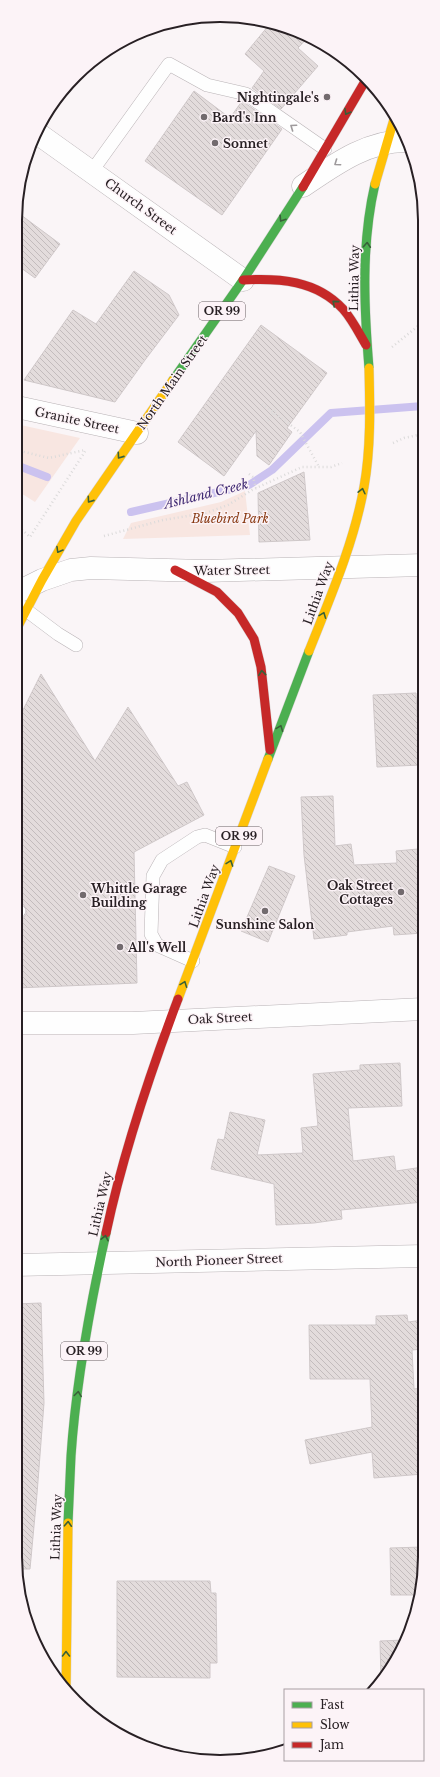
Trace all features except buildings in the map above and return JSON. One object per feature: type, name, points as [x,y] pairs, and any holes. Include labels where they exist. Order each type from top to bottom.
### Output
[{"type":"main road","name":"North Main Street","points":[[42,580],[76,521],[243,280],[304,186],[364,84]]},
{"type":"main road","name":"Lithia Way","points":[[66,1682],[67,1558],[72,1455],[77,1398],[90,1306],[116,1184],[142,1098],[270,753],[337,579],[364,486],[369,438],[369,368],[366,345],[364,285],[368,232],[374,187],[393,123]]},
{"type":"main road","points":[[243,280],[266,279],[303,284],[320,290],[343,309],[366,345]]},
{"type":"main road","points":[[175,570],[217,592],[238,613],[254,639],[261,666],[270,753]]},
{"type":"street","name":"Church Street","points":[[41,135],[243,280]]},
{"type":"street","points":[[304,186],[343,159],[371,147],[402,142]]},
{"type":"street","name":"Granite Street","points":[[22,408],[137,433]]},
{"type":"street","name":"Water Street","points":[[42,580],[71,570],[91,568],[205,572],[418,565]]},
{"type":"street","points":[[22,599],[42,580]]},
{"type":"street","name":"Oak Street","points":[[22,1023],[133,1023],[418,1009]]},
{"type":"street","name":"North Pioneer Street","points":[[22,1265],[418,1256]]},
{"type":"lane","points":[[92,171],[169,64],[207,85],[246,94],[325,149]]},
{"type":"lane","points":[[22,604],[58,634],[76,645]]},
{"type":"lane","points":[[193,961],[157,945],[151,934],[152,876],[162,860],[197,837],[205,835],[235,847]]},
{"type":"path","points":[[387,351],[418,326]]},
{"type":"path","points":[[262,404],[300,432],[307,442],[319,467]]},
{"type":"path","points":[[268,421],[276,409]]},
{"type":"path","points":[[390,444],[404,438],[418,435]]},
{"type":"path","points":[[22,451],[49,458],[86,450],[30,537],[22,530]]},
{"type":"path","points":[[104,536],[126,528],[206,513],[228,505],[256,487],[302,467],[331,467],[343,463]]},
{"type":"path","points":[[249,474],[252,477],[256,487]]},
{"type":"green space","points":[[22,425],[80,438],[35,502],[22,494]]},
{"type":"green space","name":"Bluebird Park","points":[[245,491],[250,535],[123,539],[131,523],[221,502]]},
{"type":"waterway","name":"Ashland Creek","points":[[131,512],[249,485],[272,470],[331,413],[418,406]]},
{"type":"waterway","name":"Ashland Creek","points":[[22,467],[47,477]]},
{"type":"traffic: fast","points":[[369,368],[365,276],[367,229],[375,184]]},
{"type":"traffic: fast","points":[[173,380],[243,280],[303,187]]},
{"type":"traffic: fast","points":[[268,759],[309,651]]},
{"type":"traffic: fast","points":[[68,1523],[71,1456],[76,1400],[94,1288],[106,1233]]},
{"type":"traffic: slow","points":[[375,184],[393,124]]},
{"type":"traffic: slow","points":[[309,651],[341,570],[360,508],[369,442],[369,368]]},
{"type":"traffic: slow","points":[[22,618],[76,521],[173,380]]},
{"type":"traffic: slow","points":[[178,999],[268,759]]},
{"type":"traffic: slow","points":[[66,1682],[68,1523]]},
{"type":"traffic: jam","points":[[303,187],[364,84]]},
{"type":"traffic: jam","points":[[243,280],[257,279],[283,281],[296,283],[321,292],[343,309],[366,345]]},
{"type":"traffic: jam","points":[[175,570],[217,592],[238,613],[254,639],[261,667],[270,750]]},
{"type":"traffic: jam","points":[[106,1233],[120,1174],[129,1144],[157,1057],[178,999]]},
{"type":"place","name":"Nightingale's","points":[[327,97]]},
{"type":"place","name":"Bard's Inn","points":[[204,117]]},
{"type":"place","name":"Sonnet","points":[[215,143]]},
{"type":"place","name":"Oak Street Cottages","points":[[401,892]]},
{"type":"place","name":"Whittle Garage Building","points":[[83,895]]},
{"type":"place","name":"Sunshine Salon","points":[[265,911]]},
{"type":"place","name":"All's Well","points":[[120,947]]}]
